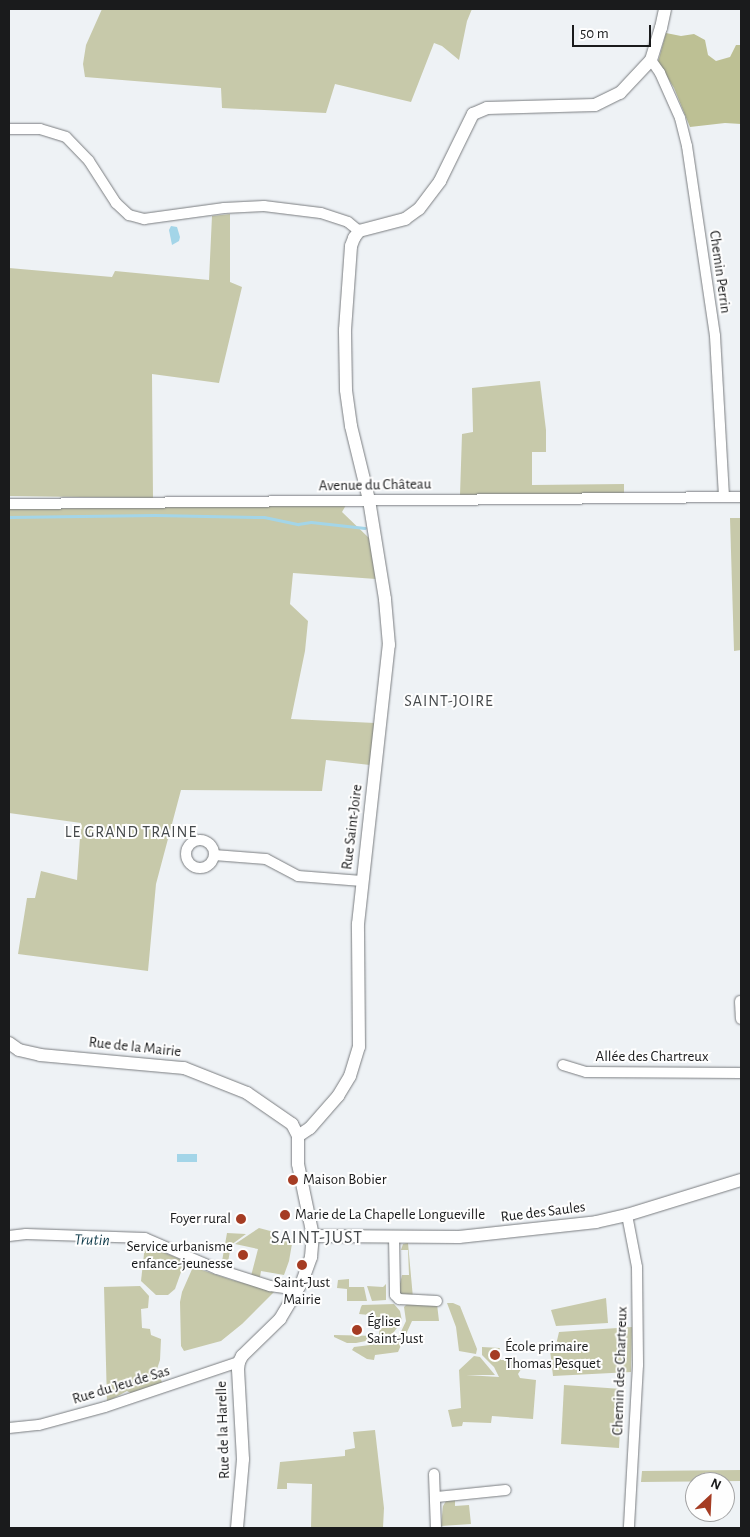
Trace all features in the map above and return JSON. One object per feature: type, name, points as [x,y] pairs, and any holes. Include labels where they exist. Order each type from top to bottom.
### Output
[{"type":"street","points":[[9,129],[40,129],[66,137],[89,161],[116,203],[129,215],[144,220],[224,208],[264,206],[321,213],[348,222],[359,231],[398,222],[419,209],[440,181],[473,114],[487,108],[595,105],[620,93],[650,60],[661,28],[665,9]]},
{"type":"street","name":"Chemin Perrin","points":[[650,60],[660,73],[680,118],[687,146],[714,336],[724,497]]},
{"type":"street","name":"Rue Saint-Joire","points":[[298,1136],[310,1128],[338,1096],[350,1076],[359,1047],[357,967],[362,881],[389,645],[385,599],[369,500],[351,426],[346,390],[345,330],[351,246],[359,231]]},
{"type":"street","name":"Avenue du Château","points":[[9,504],[741,496]]},
{"type":"street","points":[[214,855],[266,859],[298,876],[362,881]]},
{"type":"street","points":[[740,1001],[741,1020]]},
{"type":"street","name":"Rue de la Mairie","points":[[12,1049],[40,1055],[184,1068],[247,1093],[292,1124],[298,1136]]},
{"type":"street","name":"Allée des Chartreux","points":[[564,1065],[586,1072],[741,1073]]},
{"type":"street","points":[[239,1362],[242,1356],[276,1325],[297,1290],[311,1257],[313,1236],[298,1164],[298,1136]]},
{"type":"street","name":"Rue des Saules","points":[[313,1236],[467,1236],[586,1223],[627,1216],[741,1180]]},
{"type":"street","name":"Chemin des Chartreux","points":[[627,1216],[637,1268],[638,1365],[629,1528]]},
{"type":"street","points":[[9,1236],[26,1234],[145,1238],[217,1269],[270,1286],[297,1290]]},
{"type":"street","points":[[394,1236],[395,1295],[400,1299],[437,1301]]},
{"type":"street","name":"Rue du Jeu de Sas","points":[[9,1428],[39,1425],[96,1409],[239,1362]]},
{"type":"street","name":"Rue de la Harelle","points":[[237,1528],[244,1459],[239,1362]]},
{"type":"street","points":[[434,1474],[437,1497],[436,1528]]},
{"type":"street","points":[[437,1497],[506,1490]]},
{"type":"green space","points":[[102,9],[472,9],[467,21],[459,60],[442,46],[434,43],[411,102],[335,84],[326,113],[222,108],[221,88],[85,77],[83,64],[86,45]]},
{"type":"green space","points":[[666,33],[681,36],[694,34],[705,40],[708,55],[716,61],[730,57],[736,45],[741,45],[741,124],[725,123],[690,127],[674,88],[658,62]]},
{"type":"green space","points":[[230,214],[230,282],[242,287],[219,383],[152,374],[153,498],[9,496],[9,268],[112,277],[115,271],[209,280],[212,216]]},
{"type":"green space","points":[[540,381],[546,430],[546,452],[532,452],[532,485],[624,484],[624,494],[460,495],[462,434],[473,432],[472,388]]},
{"type":"green space","points":[[346,505],[342,512],[369,538],[376,579],[293,573],[290,604],[308,621],[305,651],[291,719],[375,723],[370,765],[326,760],[322,791],[181,790],[156,884],[148,971],[18,954],[27,898],[35,898],[41,871],[77,880],[81,823],[9,813],[9,509]]},
{"type":"green space","points":[[730,518],[741,518],[741,650],[734,651]]},
{"type":"green space","points":[[259,1228],[274,1232],[275,1241],[293,1238],[289,1261],[284,1275],[261,1271],[260,1277],[251,1276],[258,1249],[235,1244]]},
{"type":"green space","points":[[227,1233],[246,1234],[231,1245],[227,1268],[221,1267]]},
{"type":"green space","points":[[408,1243],[413,1298],[406,1298],[398,1292],[402,1275],[409,1275],[408,1250],[401,1250],[403,1244]]},
{"type":"green space","points":[[145,1245],[185,1261],[175,1289],[168,1295],[156,1295],[141,1281]]},
{"type":"green space","points":[[193,1267],[232,1280],[275,1291],[242,1324],[221,1341],[184,1351],[181,1346],[180,1302],[182,1292]]},
{"type":"green space","points":[[349,1279],[349,1287],[364,1287],[367,1301],[347,1301],[347,1289],[337,1288],[338,1280]]},
{"type":"green space","points":[[386,1284],[386,1300],[372,1301],[367,1286],[383,1287]]},
{"type":"green space","points":[[140,1286],[149,1296],[148,1308],[141,1309],[142,1328],[150,1329],[151,1335],[161,1339],[160,1360],[157,1369],[163,1385],[132,1394],[127,1391],[107,1402],[104,1287]]},
{"type":"green space","points":[[606,1298],[608,1323],[556,1326],[551,1310]]},
{"type":"green space","points":[[408,1303],[437,1304],[439,1321],[412,1321],[398,1352],[375,1355],[374,1360],[367,1359],[352,1350],[354,1347],[378,1344],[399,1336],[406,1321],[404,1307]]},
{"type":"green space","points":[[447,1303],[460,1306],[477,1349],[476,1354],[459,1351],[456,1327]]},
{"type":"green space","points":[[394,1304],[400,1311],[402,1321],[391,1336],[356,1343],[347,1343],[334,1337],[334,1335],[379,1336],[380,1320],[369,1319],[369,1315],[359,1314],[361,1307],[362,1305]]},
{"type":"green space","points":[[632,1327],[631,1372],[553,1376],[550,1350],[555,1349],[559,1332]]},
{"type":"green space","points":[[482,1347],[500,1348],[498,1353],[501,1360],[520,1360],[523,1366],[518,1374],[520,1378],[536,1380],[533,1419],[492,1416],[491,1423],[463,1422],[462,1426],[452,1427],[448,1410],[461,1408],[459,1370],[474,1356],[480,1357],[495,1375],[466,1375],[499,1377],[494,1367],[482,1355]]},
{"type":"green space","points":[[564,1385],[622,1389],[619,1448],[561,1444]]},
{"type":"green space","points":[[375,1430],[384,1508],[383,1528],[311,1528],[312,1484],[287,1483],[287,1489],[277,1489],[280,1462],[345,1456],[345,1450],[355,1448],[353,1432]]},
{"type":"green space","points":[[741,1470],[741,1481],[735,1481],[735,1472],[685,1472],[685,1482],[641,1482],[642,1471]]},
{"type":"green space","points":[[455,1499],[455,1506],[469,1505],[471,1524],[441,1526],[443,1506],[446,1501]]},
{"type":"water","points":[[171,226],[177,227],[180,237],[179,241],[172,245],[169,230]]},
{"type":"water","points":[[177,1154],[197,1154],[197,1162],[177,1162]]},
{"type":"waterway","points":[[9,517],[155,515],[264,517],[298,524],[311,522],[365,528]]},
{"type":"place","name":"Maison Bobier","points":[[293,1180]]},
{"type":"place","name":"Marie de La Chapelle Longueville","points":[[285,1215]]},
{"type":"place","name":"Foyer rural","points":[[241,1219]]},
{"type":"place","name":"Service urbanisme enfance-jeunesse","points":[[243,1255]]},
{"type":"place","name":"Saint-Just Mairie","points":[[302,1265]]},
{"type":"place","name":"Église Saint-Just","points":[[357,1330]]},
{"type":"place","name":"École primaire Thomas Pesquet","points":[[495,1355]]},
{"type":"district","name":"SAINT-JOIRE","points":[[449,701]]},
{"type":"district","name":"LE GRAND TRAINE","points":[[131,832]]},
{"type":"district","name":"SAINT-JUST","points":[[317,1238]]},
{"type":"water label","name":"Trutin","points":[[92,1240]]}]
